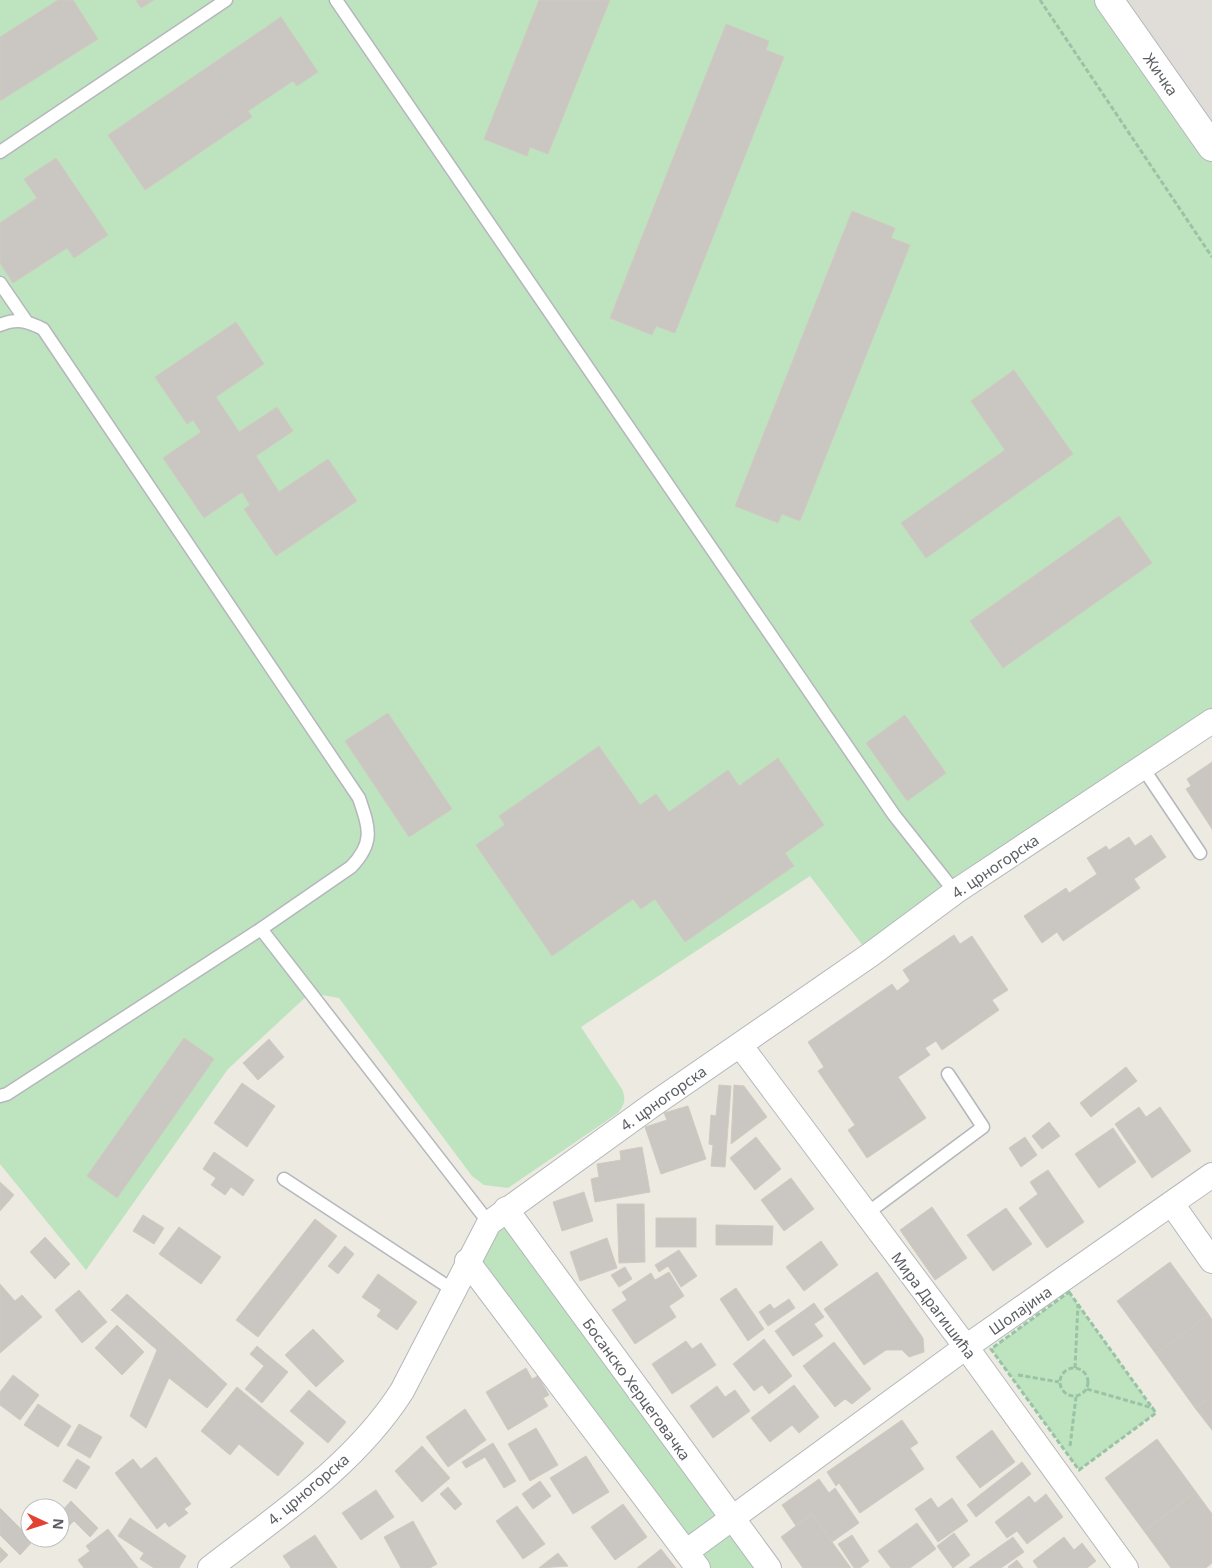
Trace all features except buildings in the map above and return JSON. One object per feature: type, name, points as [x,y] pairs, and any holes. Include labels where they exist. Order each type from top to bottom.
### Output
[{"type":"main road","name":"Жичка","points":[[1109,0],[1212,147]]},
{"type":"street","name":"4. црногорска","points":[[210,1568],[331,1473],[385,1416],[402,1392],[467,1261],[498,1216],[870,955],[955,892],[1212,721]]},
{"type":"street","name":"Мира Драгишића","points":[[740,1045],[966,1347],[1126,1568]]},
{"type":"street","name":"Шолајина","points":[[692,1560],[732,1518],[966,1347],[1212,1175]]},
{"type":"street","points":[[1172,1204],[1212,1261]]},
{"type":"street","name":"Босанско Херцеговачка","points":[[498,1216],[769,1568]]},
{"type":"street","points":[[467,1261],[692,1560]]},
{"type":"lane","points":[[0,152],[226,0]]},
{"type":"lane","points":[[336,0],[894,815],[955,892]]},
{"type":"lane","points":[[0,283],[26,321]]},
{"type":"lane","points":[[0,325],[12,320],[26,321],[43,329],[359,798],[369,839],[362,856],[351,867],[261,929],[8,1094],[0,1096]]},
{"type":"lane","points":[[1142,768],[1200,853]]},
{"type":"lane","points":[[261,929],[498,1216]]},
{"type":"lane","points":[[866,1214],[983,1127],[948,1074]]},
{"type":"lane","points":[[284,1179],[453,1290]]},
{"type":"path","points":[[1040,0],[1212,257]]},
{"type":"path","points":[[1069,1292],[1156,1412],[1078,1470],[1009,1373],[991,1349],[1069,1292]]},
{"type":"path","points":[[1075,1368],[1078,1304]]},
{"type":"path","points":[[1076,1397],[1062,1391],[1059,1382],[1066,1370],[1075,1368],[1086,1375],[1087,1389]]},
{"type":"path","points":[[1009,1373],[1059,1382]]},
{"type":"path","points":[[1087,1389],[1153,1408]]},
{"type":"path","points":[[1069,1457],[1076,1397],[1087,1389]]},
{"type":"shaded area","points":[[1109,0],[1212,0],[1212,147]]},
{"type":"green space","points":[[0,0],[1109,0],[1212,147],[1212,721],[870,955],[810,876],[581,1027],[622,1089],[624,1101],[622,1107],[618,1113],[508,1188],[484,1185],[472,1176],[339,998],[310,993],[228,1069],[86,1270],[0,1164]]},
{"type":"green space","points":[[506,1209],[769,1568],[698,1568],[467,1261]]},
{"type":"green space","points":[[1069,1292],[1156,1413],[1079,1470],[991,1349]]}]
